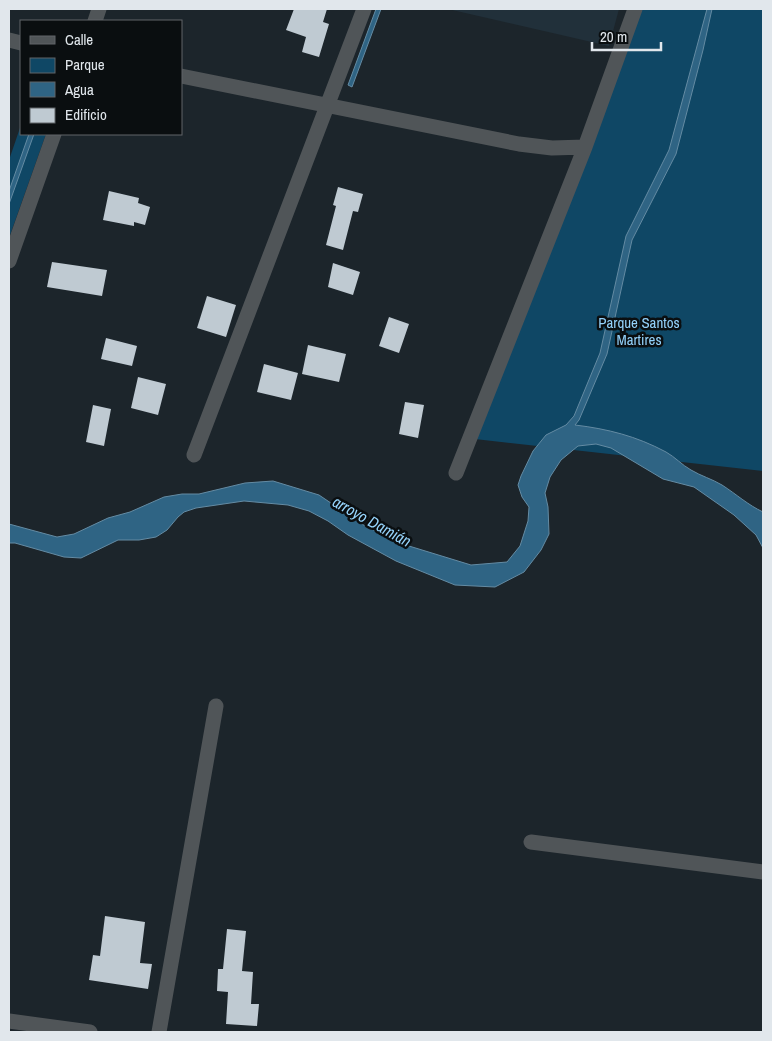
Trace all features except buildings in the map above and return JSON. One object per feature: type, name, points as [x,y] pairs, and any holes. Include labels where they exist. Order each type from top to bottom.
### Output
[{"type":"street","points":[[194,455],[364,9]]},
{"type":"street","points":[[456,473],[585,147],[635,9]]},
{"type":"street","points":[[182,76],[519,144],[552,148],[585,147]]},
{"type":"street","points":[[9,261],[54,135]]},
{"type":"street","points":[[159,1032],[216,706]]},
{"type":"street","points":[[531,842],[763,872]]},
{"type":"street","points":[[9,1021],[90,1032]]},
{"type":"shaded area","points":[[448,9],[619,9],[609,46]]},
{"type":"green space","name":"Parque Santos Martires","points":[[631,9],[763,9],[763,471],[466,438]]},
{"type":"green space","points":[[20,128],[20,135],[46,135],[9,238],[9,160]]},
{"type":"water","points":[[376,9],[381,9],[352,87],[348,85]]},
{"type":"water","points":[[707,9],[712,9],[676,154],[632,240],[607,354],[579,420],[575,425],[633,437],[666,452],[688,468],[722,485],[763,512],[763,548],[756,535],[734,515],[694,487],[663,479],[611,448],[596,444],[578,446],[561,460],[550,477],[545,493],[548,507],[549,534],[541,550],[524,572],[495,587],[455,585],[396,561],[309,511],[288,505],[244,501],[196,508],[184,512],[167,530],[156,537],[139,540],[118,540],[81,558],[64,557],[9,543],[9,524],[57,537],[74,534],[108,518],[130,512],[164,497],[199,494],[245,483],[273,481],[319,495],[365,526],[409,546],[471,565],[507,562],[520,546],[528,521],[529,507],[522,497],[518,485],[521,476],[533,451],[546,435],[566,425],[574,416],[600,353],[626,236],[669,150]]},
{"type":"water","points":[[29,135],[34,135],[9,204],[9,191]]},
{"type":"water label","name":"arroyo Damián","points":[[372,521]]}]
